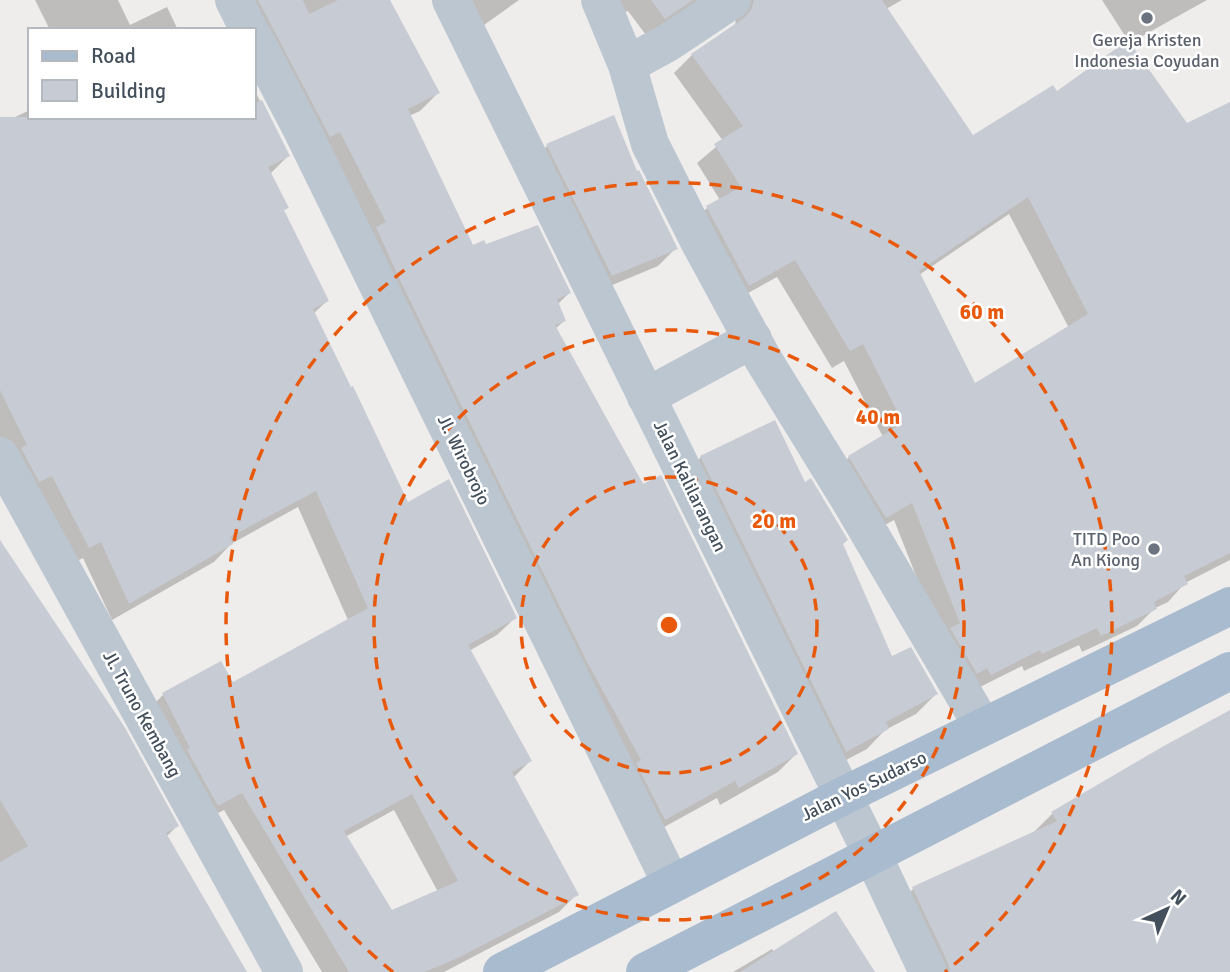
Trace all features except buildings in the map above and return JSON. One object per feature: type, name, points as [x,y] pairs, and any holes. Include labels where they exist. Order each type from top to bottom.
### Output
[{"type":"main road","name":"Jalan Yos Sudarso","points":[[502,972],[843,796],[1230,606]]},
{"type":"main road","points":[[645,972],[1230,671]]},
{"type":"street","points":[[234,0],[248,28]]},
{"type":"street","name":"Jalan Kalilarangan","points":[[451,0],[873,854],[928,972]]},
{"type":"street","points":[[600,0],[627,65],[650,144],[700,243],[753,339],[983,727]]},
{"type":"street","points":[[627,65],[669,42],[732,0]]},
{"type":"street","name":"Jl. Wirobrojo","points":[[256,42],[301,128],[671,883]]},
{"type":"street","points":[[646,397],[753,339]]},
{"type":"street","name":"Jl. Truno Kembang","points":[[0,456],[284,972]]},
{"type":"place","name":"Gereja Kristen Indonesia Coyudan","points":[[1147,18]]},
{"type":"place","name":"TITD Poo An Kiong","points":[[1154,549]]}]
